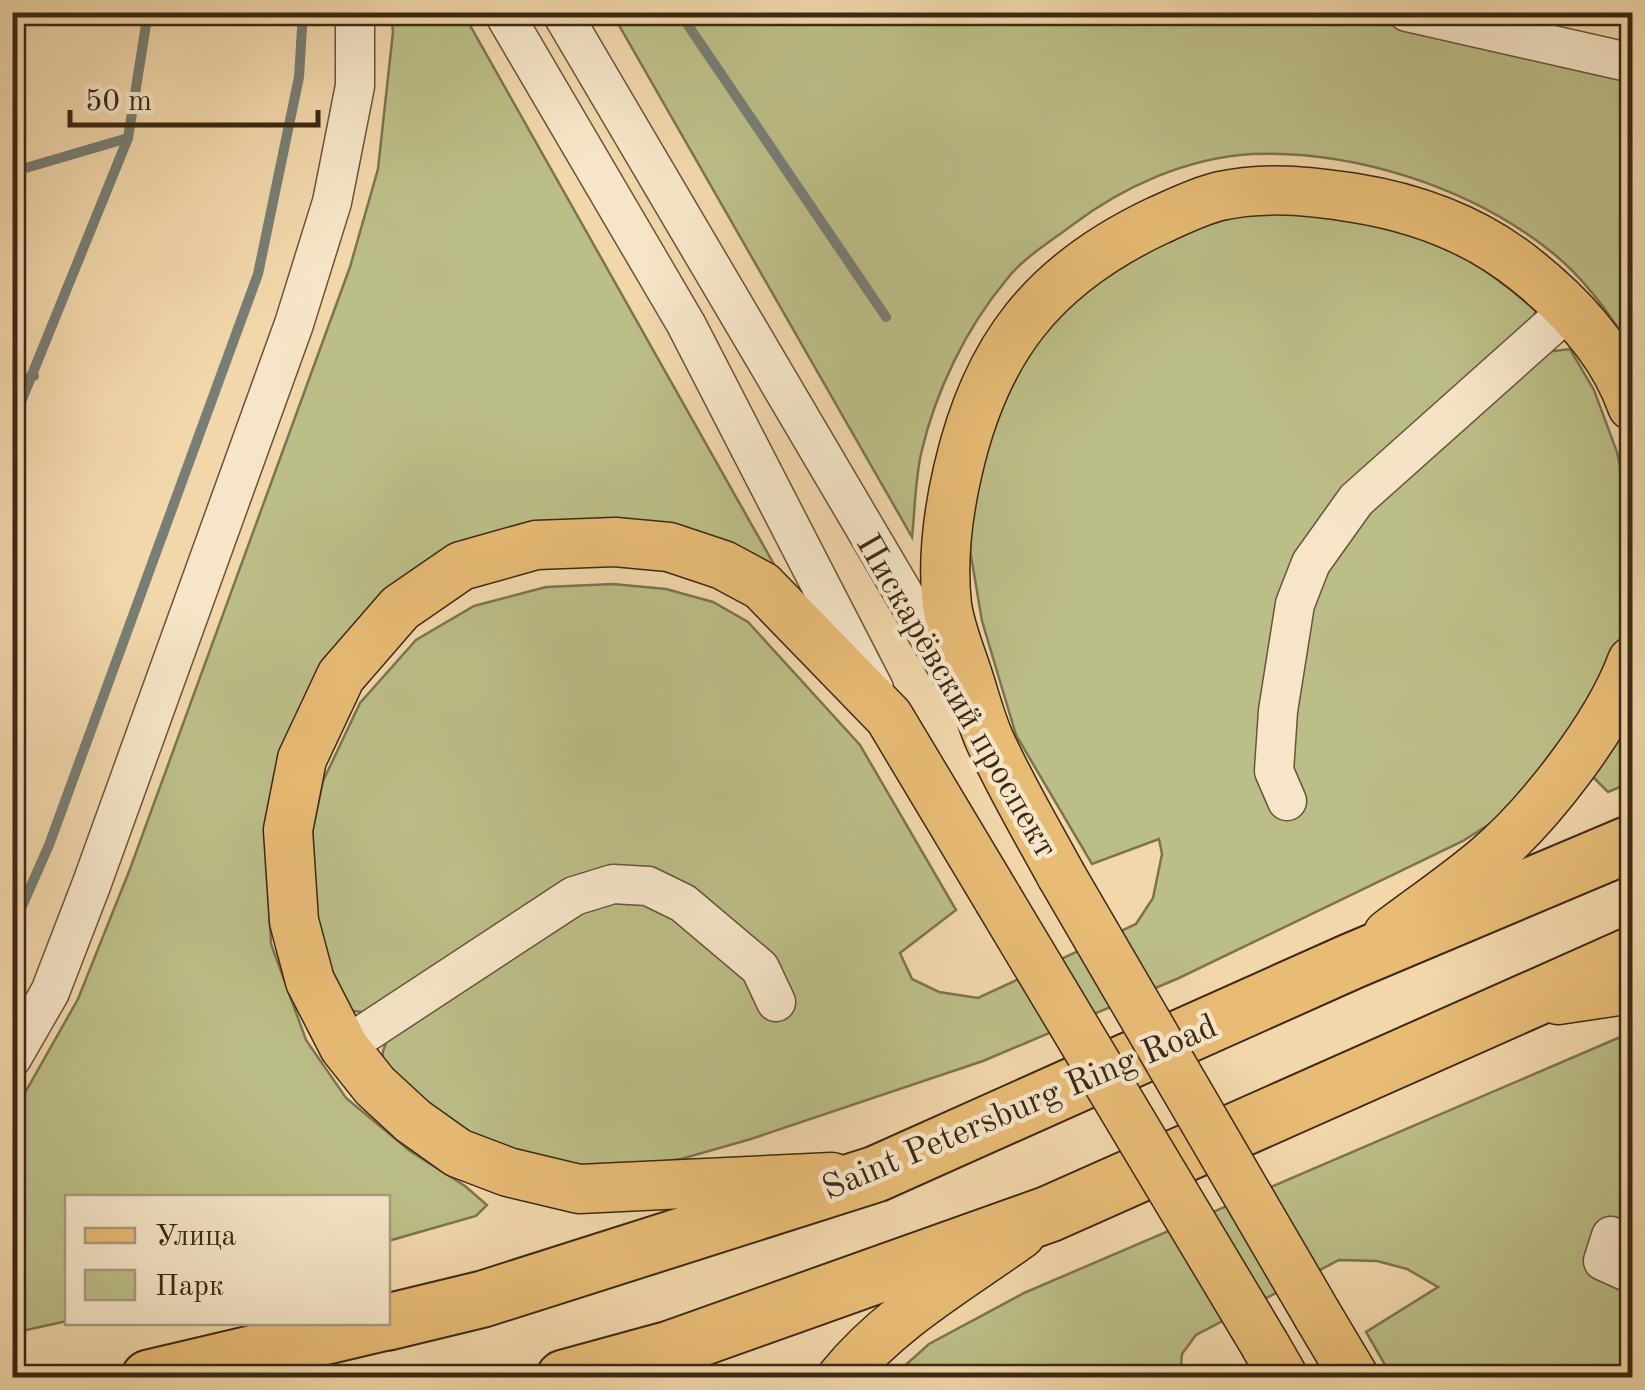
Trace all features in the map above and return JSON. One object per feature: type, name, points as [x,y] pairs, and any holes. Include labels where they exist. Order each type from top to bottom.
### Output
[{"type":"highway","name":"Saint Petersburg Ring Road","points":[[390,1321],[483,1299],[876,1174],[1352,961],[1632,843]]},
{"type":"highway","points":[[564,1378],[670,1349],[1049,1214],[1632,955]]},
{"type":"highway","name":"Saint Petersburg Ring Road","points":[[149,1378],[374,1325]]},
{"type":"main road","points":[[990,740],[948,609],[949,508],[970,419],[1006,344],[1038,303],[1131,234],[1218,196],[1262,190],[1309,191],[1383,203],[1454,226],[1510,256],[1571,308],[1613,364],[1632,406]]},
{"type":"main road","points":[[876,1174],[579,1189],[508,1172],[458,1153],[413,1121],[375,1086],[344,1047],[310,981],[294,921],[288,830],[302,759],[341,676],[400,608],[461,566],[536,546],[615,542],[669,547],[724,565],[762,586],[889,718]]},
{"type":"main road","points":[[1352,961],[1489,858],[1538,806],[1602,723],[1632,661]]},
{"type":"main road","name":"Пискарёвский проспект","points":[[889,718],[1274,1362]]},
{"type":"main road","name":"Пискарёвский проспект","points":[[990,740],[1061,875],[1354,1378]]},
{"type":"main road","points":[[1525,1004],[1632,989]]},
{"type":"main road","points":[[841,1378],[906,1316],[1049,1214]]},
{"type":"street","points":[[12,1058],[50,992],[92,883],[294,324],[332,202],[355,86],[354,12]]},
{"type":"street","name":"Пискарёвский проспект","points":[[503,12],[686,324],[889,718]]},
{"type":"street","name":"Пискарёвский проспект","points":[[561,12],[990,740]]},
{"type":"street","points":[[1406,12],[1632,62]]},
{"type":"street","points":[[1287,801],[1274,771],[1278,711],[1296,604],[1312,562],[1356,500],[1571,308]]},
{"type":"street","points":[[344,1047],[574,896],[613,884],[648,886],[683,903],[760,968],[776,1002]]},
{"type":"street","points":[[1611,1236],[1603,1261],[1632,1274]]},
{"type":"green space","points":[[391,13],[463,13],[780,575],[672,539],[384,602],[266,847],[271,944],[306,1040],[346,1098],[410,1151],[487,1205],[476,1216],[390,1240],[390,1195],[65,1195],[65,1321],[13,1333],[13,1114],[78,999],[130,869],[350,267],[378,169],[393,32]]},
{"type":"green space","points":[[612,13],[1344,13],[1632,79],[1632,348],[1595,296],[1562,261],[1517,228],[1447,191],[1370,166],[1330,158],[1252,154],[1203,161],[1133,187],[1091,212],[1021,264],[992,298],[965,340],[935,407],[919,464],[912,537]]},
{"type":"green space","points":[[1258,210],[1367,219],[1414,233],[1457,253],[1536,311],[1522,337],[1538,353],[1570,349],[1594,390],[1617,452],[1632,524],[1631,587],[1618,650],[1601,691],[1519,805],[1463,841],[1179,978],[983,1061],[681,1159],[614,1168],[542,1166],[492,1149],[382,1070],[383,1051],[396,1015],[342,1010],[315,931],[309,847],[323,781],[360,703],[416,640],[474,606],[546,587],[613,584],[666,589],[713,602],[748,622],[860,745],[956,910],[900,953],[912,979],[939,992],[978,998],[1136,924],[1153,898],[1162,854],[1159,839],[1092,864],[1016,735],[982,621],[970,550],[973,475],[1020,352],[1100,276],[1178,234]]},
{"type":"green space","points":[[1632,718],[1632,782],[1608,792],[1592,776]]},
{"type":"green space","points":[[1632,1032],[1632,1377],[1392,1377],[1366,1332],[1438,1287],[1407,1269],[1377,1261],[1339,1260],[1196,1335],[1182,1354],[1180,1377],[891,1378],[929,1344],[1024,1293]]},
{"type":"waterway","points":[[12,424],[128,138],[148,12]]},
{"type":"waterway","points":[[12,929],[49,845],[258,274],[299,77],[303,12]]},
{"type":"waterway","points":[[679,12],[886,317]]},
{"type":"waterway","points":[[12,172],[128,138]]},
{"type":"waterway","points":[[12,382],[34,376]]}]
